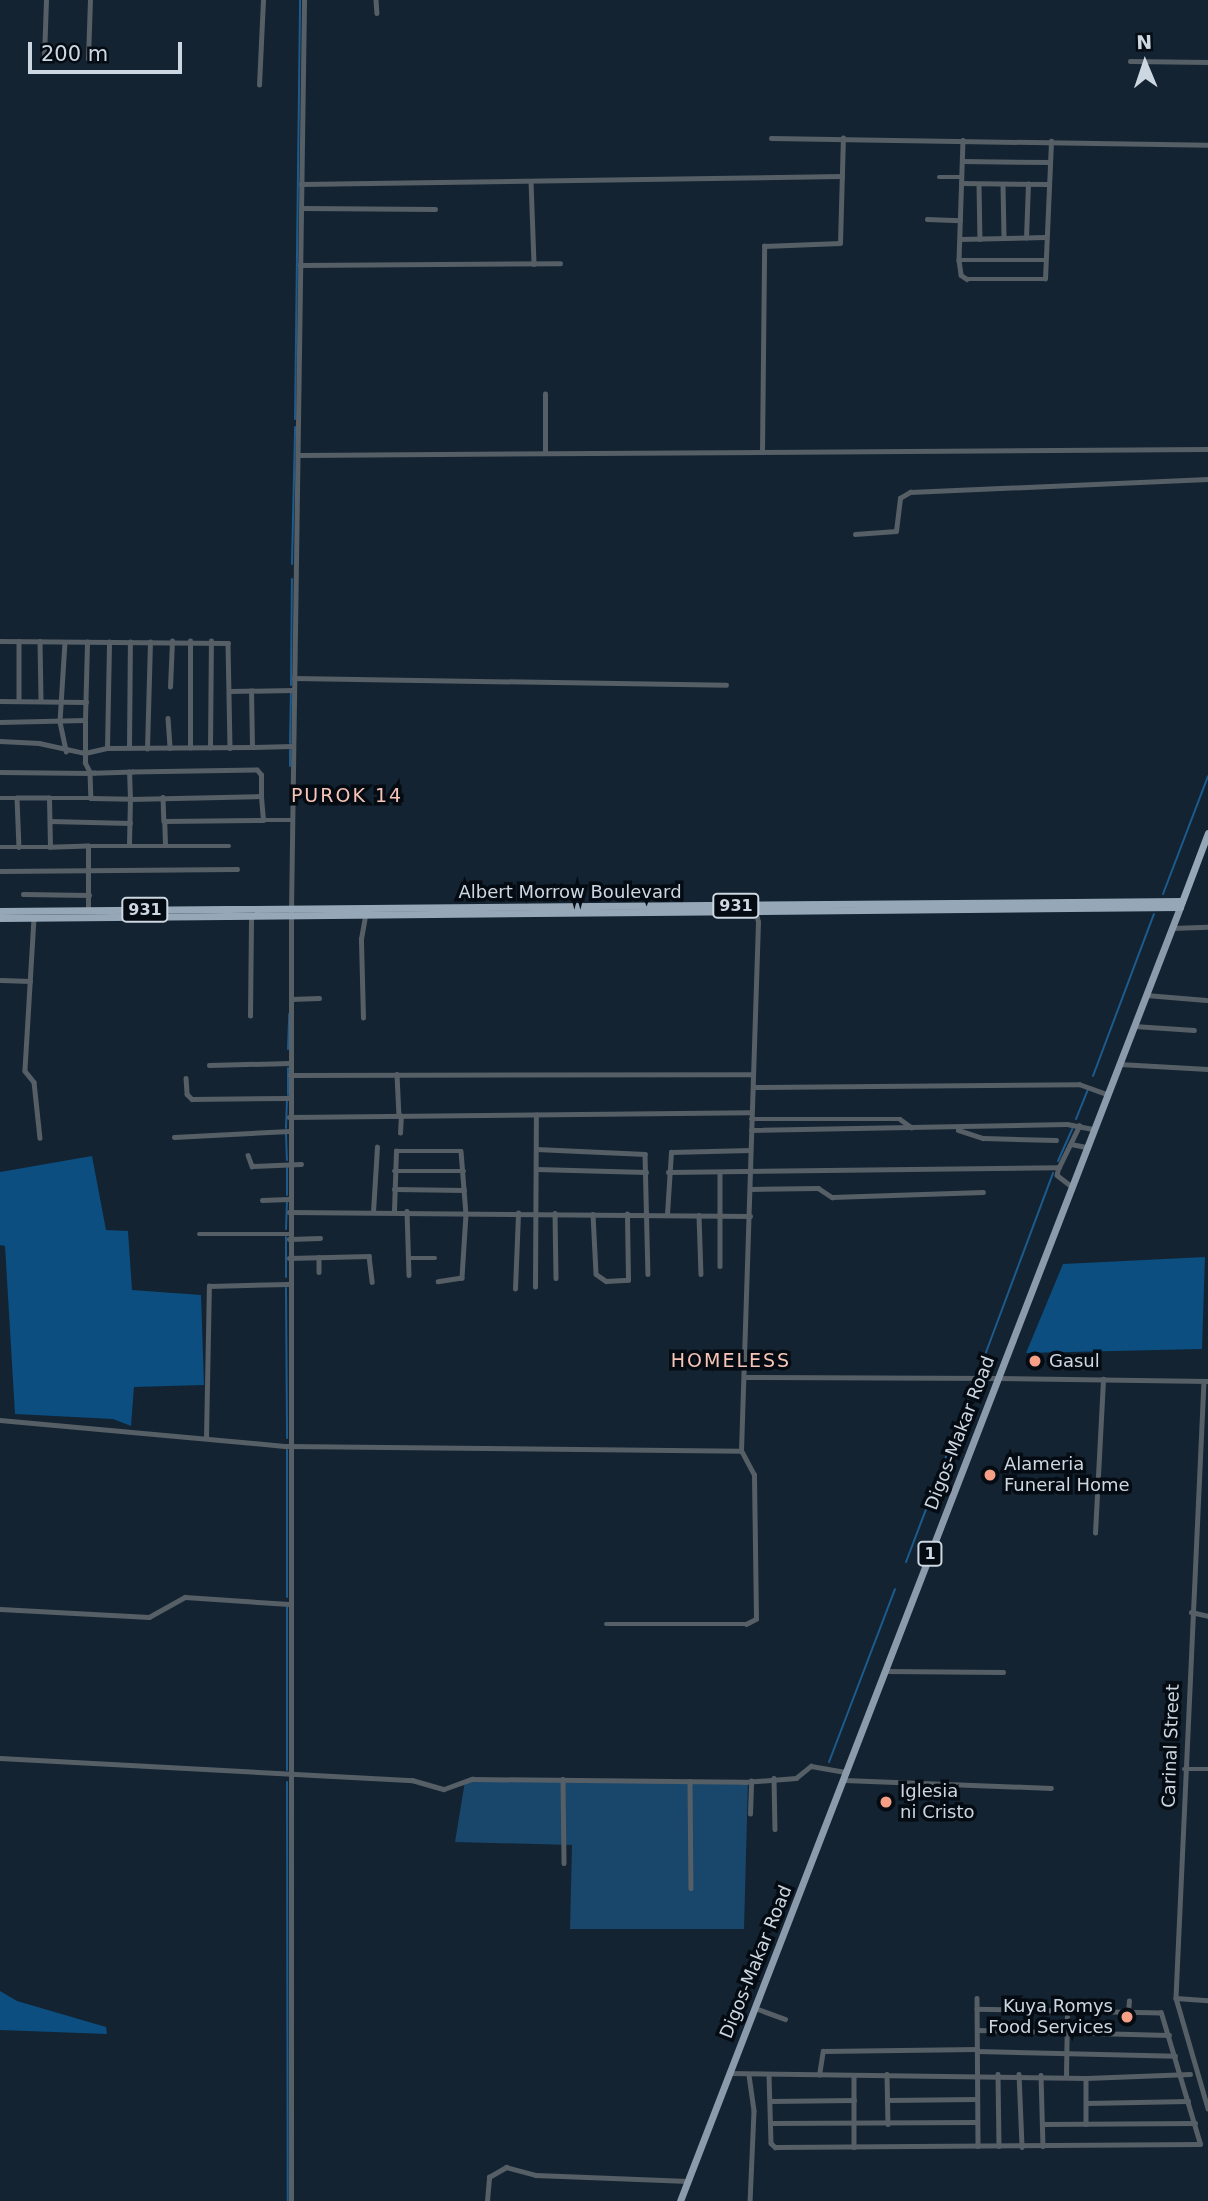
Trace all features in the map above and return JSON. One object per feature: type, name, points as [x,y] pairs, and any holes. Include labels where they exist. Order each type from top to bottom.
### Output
[{"type":"highway","name":"Digos-Makar Road","points":[[1181,904],[1208,833]]},
{"type":"highway","name":"Albert Morrow Boulevard","points":[[0,918],[251,917],[291,914],[365,917],[1181,904]]},
{"type":"highway","name":"Albert Morrow Boulevard","points":[[0,911],[291,914],[755,910]]},
{"type":"main road","name":"Digos-Makar Road","points":[[680,2201],[1181,904]]},
{"type":"street","points":[[44,57],[46,0]]},
{"type":"street","points":[[88,59],[90,0]]},
{"type":"street","points":[[259,85],[263,0]]},
{"type":"street","points":[[291,2201],[288,1199],[304,0]]},
{"type":"street","points":[[376,0],[376,13]]},
{"type":"street","points":[[1130,61],[1208,62]]},
{"type":"street","points":[[771,138],[1208,145]]},
{"type":"street","points":[[762,452],[764,246],[840,243],[843,138]]},
{"type":"street","points":[[963,140],[959,260],[961,275],[967,279],[1042,280],[1046,277],[1045,237],[1051,141]]},
{"type":"street","points":[[962,161],[1050,162]]},
{"type":"street","points":[[301,184],[842,176]]},
{"type":"street","points":[[939,177],[979,184],[1048,184]]},
{"type":"street","points":[[531,181],[534,264]]},
{"type":"street","points":[[979,184],[980,239]]},
{"type":"street","points":[[1003,184],[1004,238]]},
{"type":"street","points":[[1026,238],[1028,184]]},
{"type":"street","points":[[301,208],[435,209]]},
{"type":"street","points":[[927,219],[960,220]]},
{"type":"street","points":[[960,239],[1045,237]]},
{"type":"street","points":[[959,260],[1045,260]]},
{"type":"street","points":[[300,265],[559,263]]},
{"type":"street","points":[[545,394],[545,453]]},
{"type":"street","points":[[299,455],[1208,449]]},
{"type":"street","points":[[855,534],[896,531],[900,498],[910,492],[1208,479]]},
{"type":"street","points":[[0,641],[211,641],[230,644],[230,748]]},
{"type":"street","points":[[19,641],[19,701]]},
{"type":"street","points":[[40,641],[41,701]]},
{"type":"street","points":[[190,641],[190,748]]},
{"type":"street","points":[[210,748],[211,641]]},
{"type":"street","points":[[65,642],[60,722],[66,751]]},
{"type":"street","points":[[87,642],[85,720],[91,798]]},
{"type":"street","points":[[107,748],[109,642]]},
{"type":"street","points":[[129,748],[130,642]]},
{"type":"street","points":[[147,749],[150,642]]},
{"type":"street","points":[[170,687],[172,642]]},
{"type":"street","points":[[294,678],[726,685]]},
{"type":"street","points":[[231,691],[293,690]]},
{"type":"street","points":[[251,691],[252,747]]},
{"type":"street","points":[[0,701],[86,702]]},
{"type":"street","points":[[168,718],[170,748]]},
{"type":"street","points":[[0,722],[85,720]]},
{"type":"street","points":[[0,741],[39,743],[66,751],[86,753],[107,748],[292,746]]},
{"type":"street","points":[[0,772],[257,770],[261,775],[263,820]]},
{"type":"street","points":[[129,772],[129,845]]},
{"type":"street","points":[[0,798],[261,796]]},
{"type":"street","points":[[163,797],[165,844]]},
{"type":"street","points":[[17,798],[19,847]]},
{"type":"street","points":[[49,799],[50,848]]},
{"type":"street","points":[[164,821],[293,820]]},
{"type":"street","points":[[50,821],[130,823]]},
{"type":"street","points":[[0,847],[165,844],[229,846]]},
{"type":"street","points":[[88,846],[88,911]]},
{"type":"street","points":[[0,871],[237,869]]},
{"type":"street","points":[[23,894],[89,895]]},
{"type":"street","points":[[606,1624],[755,1622],[754,1475],[740,1451],[750,1216],[755,910]]},
{"type":"street","points":[[34,917],[24,1071],[34,1082],[40,1138]]},
{"type":"street","points":[[250,1016],[251,917]]},
{"type":"street","points":[[363,1018],[360,940],[365,917]]},
{"type":"street","points":[[1171,928],[1208,928]]},
{"type":"street","points":[[1,980],[30,981]]},
{"type":"street","points":[[1145,995],[1206,1000]]},
{"type":"street","points":[[291,999],[319,998]]},
{"type":"street","points":[[1133,1026],[1194,1030]]},
{"type":"street","points":[[209,1065],[290,1063]]},
{"type":"street","points":[[1118,1064],[1208,1069]]},
{"type":"street","points":[[397,1074],[400,1133]]},
{"type":"street","points":[[290,1075],[753,1074]]},
{"type":"street","points":[[186,1078],[187,1094],[192,1099],[289,1098]]},
{"type":"street","points":[[752,1087],[1079,1084],[1107,1094]]},
{"type":"street","points":[[289,1117],[751,1112]]},
{"type":"street","points":[[535,1287],[536,1115]]},
{"type":"street","points":[[751,1119],[900,1119],[911,1127]]},
{"type":"street","points":[[751,1130],[911,1127],[953,1129],[981,1126],[1079,1126],[1093,1129]]},
{"type":"street","points":[[981,1126],[983,1138]]},
{"type":"street","points":[[1071,1186],[1057,1175],[1079,1126]]},
{"type":"street","points":[[953,1129],[983,1138],[1056,1140]]},
{"type":"street","points":[[174,1137],[289,1131]]},
{"type":"street","points":[[1071,1144],[1086,1147]]},
{"type":"street","points":[[373,1212],[377,1147]]},
{"type":"street","points":[[536,1149],[644,1152],[648,1274]]},
{"type":"street","points":[[394,1211],[394,1171],[398,1150],[460,1150],[466,1214],[462,1278],[438,1282]]},
{"type":"street","points":[[667,1214],[668,1172],[674,1150],[750,1150]]},
{"type":"street","points":[[248,1155],[252,1166],[301,1164]]},
{"type":"street","points":[[668,1172],[1059,1167]]},
{"type":"street","points":[[536,1169],[646,1172]]},
{"type":"street","points":[[394,1171],[464,1171]]},
{"type":"street","points":[[720,1172],[720,1266]]},
{"type":"street","points":[[750,1189],[818,1188],[832,1197],[983,1192]]},
{"type":"street","points":[[394,1189],[464,1191]]},
{"type":"street","points":[[262,1199],[288,1199]]},
{"type":"street","points":[[289,1212],[750,1216]]},
{"type":"street","points":[[407,1212],[409,1275]]},
{"type":"street","points":[[515,1289],[518,1213]]},
{"type":"street","points":[[555,1213],[556,1279]]},
{"type":"street","points":[[593,1214],[596,1274],[606,1281],[628,1280],[627,1214]]},
{"type":"street","points":[[699,1215],[701,1274]]},
{"type":"street","points":[[199,1234],[320,1238]]},
{"type":"street","points":[[289,1258],[369,1256],[372,1282]]},
{"type":"street","points":[[319,1257],[320,1272]]},
{"type":"street","points":[[409,1258],[436,1258]]},
{"type":"street","points":[[206,1438],[209,1286],[289,1284]]},
{"type":"street","points":[[744,1377],[997,1377],[1206,1381]]},
{"type":"street","points":[[1095,1533],[1103,1378]]},
{"type":"street","name":"Carinal Street","points":[[1206,1381],[1191,1612],[1176,1998],[1208,2108]]},
{"type":"street","points":[[0,1420],[288,1446],[740,1451]]},
{"type":"street","points":[[0,1609],[149,1617],[185,1597],[289,1604]]},
{"type":"street","points":[[1191,1612],[1208,1616]]},
{"type":"street","points":[[886,1671],[1003,1672]]},
{"type":"street","points":[[0,1758],[289,1776],[412,1780],[444,1789],[472,1779],[751,1781],[802,1777],[811,1766],[847,1772]]},
{"type":"street","points":[[1184,1769],[1208,1769]]},
{"type":"street","points":[[774,1778],[775,1829]]},
{"type":"street","points":[[563,1779],[564,1863]]},
{"type":"street","points":[[844,1780],[1051,1788]]},
{"type":"street","points":[[750,1814],[751,1781]]},
{"type":"street","points":[[690,1782],[691,1888]]},
{"type":"street","points":[[977,1998],[978,2146]]},
{"type":"street","points":[[1176,1998],[1208,2000]]},
{"type":"street","points":[[1128,2012],[1129,2001]]},
{"type":"street","points":[[755,2008],[785,2019]]},
{"type":"street","points":[[769,2075],[773,2146],[1200,2145],[1176,2056],[1161,2013],[977,2009]]},
{"type":"street","points":[[1066,2076],[1067,2011]]},
{"type":"street","points":[[977,2030],[1169,2035]]},
{"type":"street","points":[[819,2075],[823,2051],[976,2050],[1176,2056]]},
{"type":"street","points":[[729,2073],[977,2073],[1086,2078],[1182,2078],[1191,2074]]},
{"type":"street","points":[[887,2074],[888,2124]]},
{"type":"street","points":[[998,2074],[999,2146]]},
{"type":"street","points":[[1019,2074],[1022,2147]]},
{"type":"street","points":[[749,2075],[754,2111],[750,2201]]},
{"type":"street","points":[[854,2075],[854,2147]]},
{"type":"street","points":[[1041,2075],[1043,2146]]},
{"type":"street","points":[[1086,2078],[1086,2124]]},
{"type":"street","points":[[887,2100],[976,2099]]},
{"type":"street","points":[[770,2101],[854,2100]]},
{"type":"street","points":[[1086,2103],[1188,2101]]},
{"type":"street","points":[[770,2123],[854,2125],[977,2122]]},
{"type":"street","points":[[1043,2124],[1195,2123]]},
{"type":"street","points":[[487,2201],[489,2177],[506,2167],[536,2175],[688,2181]]},
{"type":"shaded area","points":[[92,1156],[106,1230],[128,1231],[132,1290],[201,1295],[204,1385],[134,1387],[131,1426],[113,1419],[15,1414],[5,1246],[0,1245],[0,1172]]},
{"type":"shaded area","points":[[1205,1257],[1202,1349],[1026,1353],[1063,1264]]},
{"type":"shaded area","points":[[465,1781],[748,1781],[744,1929],[570,1929],[572,1845],[455,1842]]},
{"type":"shaded area","points":[[0,1991],[17,2001],[106,2027],[107,2034],[0,2030]]},
{"type":"waterway","points":[[295,419],[300,0]]},
{"type":"waterway","points":[[292,564],[295,427]]},
{"type":"waterway","points":[[291,685],[292,579]]},
{"type":"waterway","points":[[290,743],[291,693]]},
{"type":"waterway","points":[[290,750],[290,766]]},
{"type":"waterway","points":[[1163,894],[1208,776]]},
{"type":"waterway","points":[[1093,1076],[1154,914]]},
{"type":"waterway","points":[[288,1049],[289,1014]]},
{"type":"waterway","points":[[288,1068],[288,1095]]},
{"type":"waterway","points":[[1076,1119],[1088,1089]]},
{"type":"waterway","points":[[286,1128],[287,1101]]},
{"type":"waterway","points":[[1058,1161],[1072,1129]]},
{"type":"waterway","points":[[286,1134],[287,1160]]},
{"type":"waterway","points":[[287,1167],[287,1195]]},
{"type":"waterway","points":[[982,1363],[1053,1173]]},
{"type":"waterway","points":[[286,1229],[287,1202]]},
{"type":"waterway","points":[[286,1237],[286,1277]]},
{"type":"waterway","points":[[286,1288],[287,1438]]},
{"type":"waterway","points":[[906,1562],[972,1388]]},
{"type":"waterway","points":[[287,1450],[287,1597]]},
{"type":"waterway","points":[[829,1762],[895,1589]]},
{"type":"waterway","points":[[287,1607],[287,1770]]},
{"type":"waterway","points":[[287,1782],[288,2201]]},
{"type":"place","name":"Gasul","points":[[1035,1361]]},
{"type":"place","name":"Alameria Funeral Home","points":[[990,1475]]},
{"type":"place","name":"Iglesia ni Cristo","points":[[886,1802]]},
{"type":"place","name":"Kuya Romys Food Services","points":[[1127,2017]]},
{"type":"district","name":"PUROK 14","points":[[347,796]]},
{"type":"district","name":"HOMELESS","points":[[731,1361]]}]
